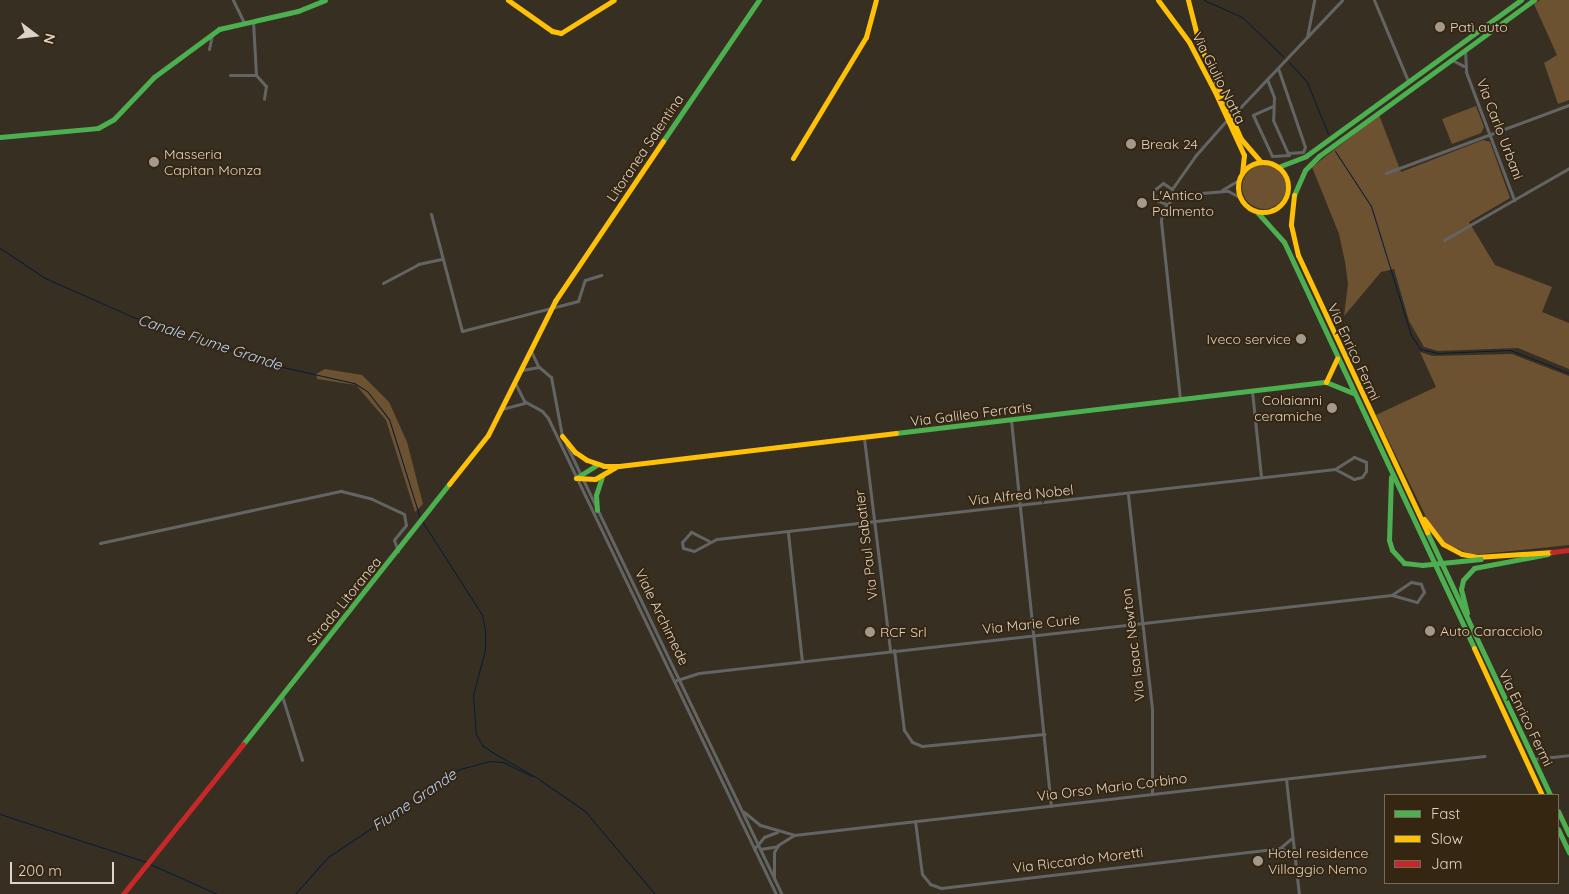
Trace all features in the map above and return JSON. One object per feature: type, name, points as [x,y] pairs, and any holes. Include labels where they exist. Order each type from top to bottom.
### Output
[{"type":"street","points":[[233,0],[244,22]]},
{"type":"street","points":[[0,138],[98,128],[114,119],[154,78],[212,34],[244,22],[298,12],[325,0]]},
{"type":"street","points":[[508,0],[552,31],[561,32],[614,0]]},
{"type":"street","points":[[793,158],[866,36],[876,0]]},
{"type":"street","name":"Via Giulio Natta","points":[[1158,0],[1189,42],[1215,92],[1244,155],[1242,173]]},
{"type":"street","name":"Via Giulio Natta","points":[[1188,0],[1199,43],[1241,139],[1261,162]]},
{"type":"street","points":[[1307,37],[1314,0]]},
{"type":"street","points":[[1234,114],[1342,0]]},
{"type":"street","points":[[1374,0],[1408,81]]},
{"type":"street","points":[[1241,198],[1240,179],[1242,173],[1261,162],[1278,167],[1306,156],[1521,0]]},
{"type":"street","name":"Via Enrico Fermi","points":[[1534,0],[1319,156],[1305,170],[1294,195],[1291,225],[1298,255],[1550,794]]},
{"type":"street","name":"Litoranea Salentina","points":[[552,307],[758,1]]},
{"type":"street","points":[[253,21],[256,75],[266,86],[264,99]]},
{"type":"street","points":[[209,49],[212,34]]},
{"type":"street","name":"Via Carlo Urbani","points":[[1465,50],[1464,66],[1514,200]]},
{"type":"street","name":"Via Carlo Urbani","points":[[1450,60],[1464,66]]},
{"type":"street","points":[[1273,106],[1253,115],[1272,156],[1303,152],[1305,147],[1278,68]]},
{"type":"street","points":[[230,75],[256,75]]},
{"type":"street","points":[[1267,79],[1273,106],[1273,120],[1290,155]]},
{"type":"street","points":[[1386,172],[1569,104]]},
{"type":"street","points":[[1172,199],[1172,188],[1196,155],[1226,122]]},
{"type":"street","points":[[1221,191],[1241,198],[1257,212],[1272,211],[1294,195],[1278,167]]},
{"type":"street","points":[[1444,240],[1569,168]]},
{"type":"street","points":[[1180,398],[1161,220],[1166,204],[1172,199],[1221,191],[1240,179]]},
{"type":"street","points":[[1166,204],[1156,200],[1153,191],[1163,183],[1172,188]]},
{"type":"street","points":[[1284,201],[1288,187]]},
{"type":"street","name":"Via Enrico Fermi","points":[[1257,212],[1284,242],[1542,794]]},
{"type":"street","points":[[431,214],[441,259],[462,331],[578,301],[585,280],[601,275]]},
{"type":"street","points":[[383,283],[418,264],[441,259]]},
{"type":"street","name":"Strada Litoranea","points":[[124,892],[398,552],[488,435],[552,307]]},
{"type":"street","name":"Viale Archimede","points":[[531,351],[539,367],[548,373],[554,383],[556,414],[562,436],[579,477],[674,682],[776,894]]},
{"type":"street","points":[[1337,358],[1326,382],[1353,392]]},
{"type":"street","points":[[522,370],[539,367]]},
{"type":"street","name":"Viale Archimede","points":[[515,382],[518,394],[527,403],[542,411],[548,418],[597,510],[782,894]]},
{"type":"street","name":"Via Galileo Ferraris","points":[[562,436],[575,452],[598,464],[619,466],[1326,382]]},
{"type":"street","points":[[1252,391],[1261,476]]},
{"type":"street","points":[[502,409],[527,403]]},
{"type":"street","points":[[1011,420],[1032,635],[1052,806]]},
{"type":"street","name":"Via Paul Sabatier","points":[[864,438],[890,650]]},
{"type":"street","name":"Via Alfred Nobel","points":[[709,541],[700,549],[688,551],[682,542],[691,532],[709,541],[788,533],[874,521],[1128,495],[1261,476],[1335,469],[1354,457],[1366,462],[1366,471],[1362,477],[1354,479],[1335,469]]},
{"type":"street","points":[[579,477],[598,464]]},
{"type":"street","name":"Via Galileo Ferraris","points":[[579,477],[603,475],[619,466]]},
{"type":"street","points":[[1391,472],[1393,491],[1389,540],[1392,550],[1404,563],[1422,565],[1569,550]]},
{"type":"street","points":[[597,510],[596,496],[603,475]]},
{"type":"street","points":[[100,543],[341,491],[372,499],[404,514],[406,525],[394,540],[398,552]]},
{"type":"street","name":"Via Isaac Newton","points":[[1128,495],[1152,709],[1152,794]]},
{"type":"street","points":[[1415,505],[1434,535],[1462,554],[1477,557],[1553,552]]},
{"type":"street","points":[[788,533],[802,661]]},
{"type":"street","points":[[1470,627],[1461,589],[1468,573],[1482,564],[1553,552]]},
{"type":"street","name":"Via Marie Curie","points":[[674,682],[699,673],[890,650],[1142,625],[1392,595],[1417,602],[1424,592],[1421,584],[1411,582],[1392,595]]},
{"type":"street","points":[[894,650],[904,730],[912,742],[922,746],[1044,734]]},
{"type":"street","points":[[282,696],[302,760]]},
{"type":"street","points":[[1533,759],[1569,755]]},
{"type":"street","name":"Via Orso Mario Corbino","points":[[754,849],[778,845],[794,835],[1484,756]]},
{"type":"street","points":[[1286,779],[1299,894]]},
{"type":"street","points":[[739,806],[752,821],[778,832],[794,835]]},
{"type":"street","points":[[1559,813],[1569,835]]},
{"type":"street","name":"Via Riccardo Moretti","points":[[915,821],[922,874],[930,884],[940,888],[1280,848],[1294,854]]},
{"type":"street","points":[[1559,831],[1569,853]]},
{"type":"street","points":[[754,849],[758,844],[778,832]]},
{"type":"street","points":[[1280,848],[1292,838]]},
{"type":"street","points":[[774,877],[773,858],[778,845]]},
{"type":"shaded area","points":[[1540,0],[1569,0],[1569,100],[1558,104],[1544,63],[1557,55],[1534,4]]},
{"type":"shaded area","points":[[1476,106],[1484,127],[1481,133],[1452,144],[1442,119]]},
{"type":"shaded area","points":[[1379,115],[1401,172],[1483,140],[1490,142],[1510,198],[1469,222],[1495,265],[1552,287],[1542,312],[1569,323],[1569,369],[1518,348],[1438,351],[1424,347],[1409,321],[1394,269],[1381,272],[1344,316],[1348,284],[1339,234],[1312,167]]},
{"type":"shaded area","points":[[1264,165],[1276,169],[1282,175],[1286,187],[1282,199],[1276,205],[1264,209],[1252,205],[1246,199],[1242,187],[1246,175],[1252,169]]},
{"type":"shaded area","points":[[1420,352],[1433,356],[1512,354],[1569,376],[1569,545],[1472,555],[1443,542],[1431,527],[1376,415],[1436,387]]},
{"type":"shaded area","points":[[325,369],[362,375],[389,402],[407,442],[423,504],[415,512],[386,420],[356,385],[317,379],[316,374]]},
{"type":"waterway","points":[[1204,0],[1242,17],[1283,56]]},
{"type":"waterway","points":[[1289,62],[1307,82],[1328,134]]},
{"type":"waterway","points":[[1335,151],[1371,206],[1411,335],[1420,349],[1438,353],[1510,350],[1569,373]]},
{"type":"waterway","name":"Canale Fiume Grande","points":[[0,248],[45,278],[133,317],[204,339],[256,361],[354,383],[367,391],[389,419],[420,518]]},
{"type":"waterway","name":"Canale Fiume Grande","points":[[422,521],[482,615],[485,629],[485,650],[473,695],[476,734],[482,745],[539,779]]},
{"type":"waterway","name":"Fiume Grande","points":[[295,894],[328,857],[460,769],[490,761],[503,762],[532,776]]},
{"type":"waterway","name":"Fiume Grande","points":[[540,780],[585,811],[655,894]]},
{"type":"waterway","name":"Fiume Grande","points":[[0,814],[146,862]]},
{"type":"waterway","name":"Fiume Grande","points":[[150,864],[217,894]]},
{"type":"traffic: fast","points":[[0,137],[98,128],[114,119],[154,77],[219,29],[298,11],[325,0]]},
{"type":"traffic: fast","points":[[663,141],[759,0]]},
{"type":"traffic: fast","points":[[1278,167],[1306,156],[1521,0]]},
{"type":"traffic: fast","points":[[1294,195],[1305,170],[1319,156],[1534,0]]},
{"type":"traffic: fast","points":[[1257,212],[1284,242],[1474,648]]},
{"type":"traffic: fast","points":[[896,433],[1326,382],[1353,393]]},
{"type":"traffic: fast","points":[[576,478],[598,464]]},
{"type":"traffic: fast","points":[[597,510],[596,495],[602,476]]},
{"type":"traffic: fast","points":[[1391,477],[1389,540],[1392,550],[1404,563],[1422,565]]},
{"type":"traffic: fast","points":[[243,744],[449,484]]},
{"type":"traffic: fast","points":[[1427,532],[1550,794]]},
{"type":"traffic: fast","points":[[1467,613],[1461,589],[1463,580],[1474,568],[1548,554]]},
{"type":"traffic: fast","points":[[1422,565],[1481,559]]},
{"type":"traffic: fast","points":[[1559,813],[1569,835]]},
{"type":"traffic: fast","points":[[1559,831],[1569,853]]},
{"type":"traffic: slow","points":[[508,0],[552,31],[561,33],[614,0]]},
{"type":"traffic: slow","points":[[793,158],[866,37],[876,0]]},
{"type":"traffic: slow","points":[[1158,0],[1189,42],[1215,92],[1244,155],[1242,173]]},
{"type":"traffic: slow","points":[[1188,0],[1199,43],[1241,139],[1261,162]]},
{"type":"traffic: slow","points":[[449,484],[488,435],[555,301],[663,141]]},
{"type":"traffic: slow","points":[[1263,162],[1273,164],[1281,169],[1286,177],[1288,187],[1286,197],[1281,205],[1273,210],[1263,212],[1253,210],[1245,205],[1240,197],[1238,187],[1240,177],[1245,169],[1253,164],[1263,162]]},
{"type":"traffic: slow","points":[[1294,195],[1291,225],[1298,255],[1427,532]]},
{"type":"traffic: slow","points":[[1326,382],[1337,358]]},
{"type":"traffic: slow","points":[[562,436],[575,452],[587,460],[604,466],[619,466],[896,433]]},
{"type":"traffic: slow","points":[[576,478],[595,479],[616,467]]},
{"type":"traffic: slow","points":[[1424,519],[1443,544],[1462,554],[1477,557],[1553,552]]},
{"type":"traffic: slow","points":[[1474,648],[1542,794]]},
{"type":"traffic: jam","points":[[1552,552],[1569,550]]},
{"type":"traffic: jam","points":[[123,894],[243,744]]},
{"type":"place","name":"Patì auto","points":[[1440,27]]},
{"type":"place","name":"Break 24","points":[[1131,144]]},
{"type":"place","name":"Masseria Capitan Monza","points":[[154,162]]},
{"type":"place","name":"L'Antico Palmento","points":[[1142,203]]},
{"type":"place","name":"Iveco service","points":[[1301,339]]},
{"type":"place","name":"Colaianni ceramiche","points":[[1332,408]]},
{"type":"place","name":"Auto Caracciolo","points":[[1430,631]]},
{"type":"place","name":"RCF Srl","points":[[870,632]]},
{"type":"place","name":"Hotel residence Villaggio Nemo","points":[[1258,861]]}]
